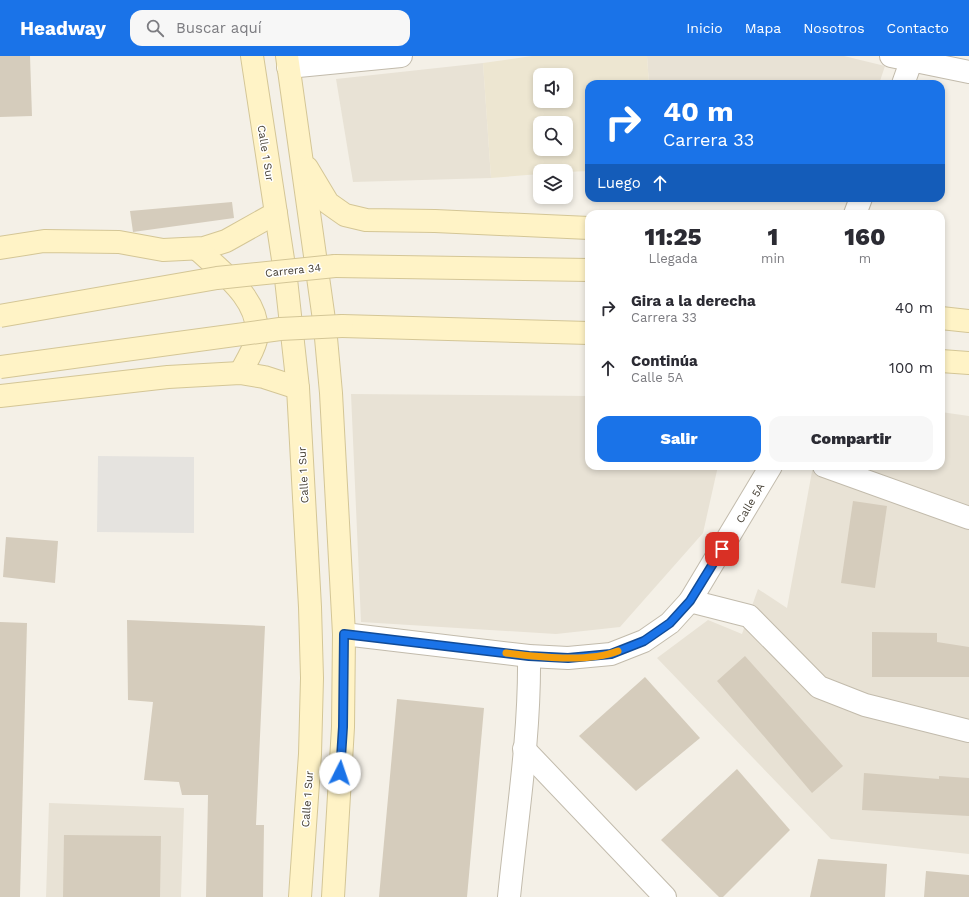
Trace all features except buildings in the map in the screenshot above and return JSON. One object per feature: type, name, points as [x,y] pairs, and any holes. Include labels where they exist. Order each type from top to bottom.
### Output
[{"type":"street","name":"Calle 1 Sur","points":[[252,56],[286,279],[298,388],[310,607],[312,678],[310,754],[300,897]]},
{"type":"street","points":[[401,56],[287,61],[298,147],[302,158],[328,203],[346,215],[366,220],[435,221],[585,228]]},
{"type":"street","points":[[903,80],[905,58],[969,72]]},
{"type":"street","points":[[302,158],[314,259],[325,327],[331,393],[344,634],[343,727],[333,897]]},
{"type":"street","points":[[0,248],[44,241],[119,242],[163,250],[197,249],[226,241],[276,213]]},
{"type":"street","points":[[197,249],[235,285],[247,301],[256,318],[256,339],[251,353],[240,373]]},
{"type":"street","name":"Carrera 34","points":[[0,316],[217,278],[335,266],[585,270]]},
{"type":"street","points":[[945,318],[969,321]]},
{"type":"street","points":[[0,367],[280,329],[342,326],[585,333]]},
{"type":"street","points":[[945,361],[969,363]]},
{"type":"street","points":[[0,396],[168,377],[240,373],[264,377],[298,388]]},
{"type":"street","name":"Calle 5A","points":[[344,634],[529,656],[568,658],[611,654],[644,641],[670,623],[690,601],[769,470]]},
{"type":"street","points":[[835,470],[969,518]]},
{"type":"street","points":[[690,601],[749,616],[819,687],[865,705],[969,731]]},
{"type":"street","points":[[509,897],[524,749],[529,656]]},
{"type":"street","points":[[524,749],[665,897]]},
{"type":"shaded area","points":[[532,56],[647,56],[649,80],[585,80],[585,171],[573,172],[573,164],[533,164],[533,175],[491,178],[483,63]]},
{"type":"shaded area","points":[[647,56],[844,56],[885,66],[880,80],[649,80]]},
{"type":"shaded area","points":[[483,63],[491,178],[353,182],[336,79]]},
{"type":"shaded area","points":[[351,394],[585,396],[585,470],[717,470],[703,533],[620,627],[556,634],[361,622]]},
{"type":"shaded area","points":[[945,413],[969,416],[969,854],[831,839],[657,658],[708,620],[742,634],[758,589],[787,608],[812,470],[945,470]]},
{"type":"shaded area","points":[[98,456],[194,457],[194,533],[97,532]]},
{"type":"shaded area","points":[[49,803],[184,808],[181,897],[46,897]]},
{"type":"slow traffic","points":[[506,653],[568,658],[611,654],[618,651]]},
{"type":"route","points":[[340,773],[343,727],[344,634],[529,656],[568,658],[611,654],[644,641],[670,623],[690,601],[722,549]]}]
